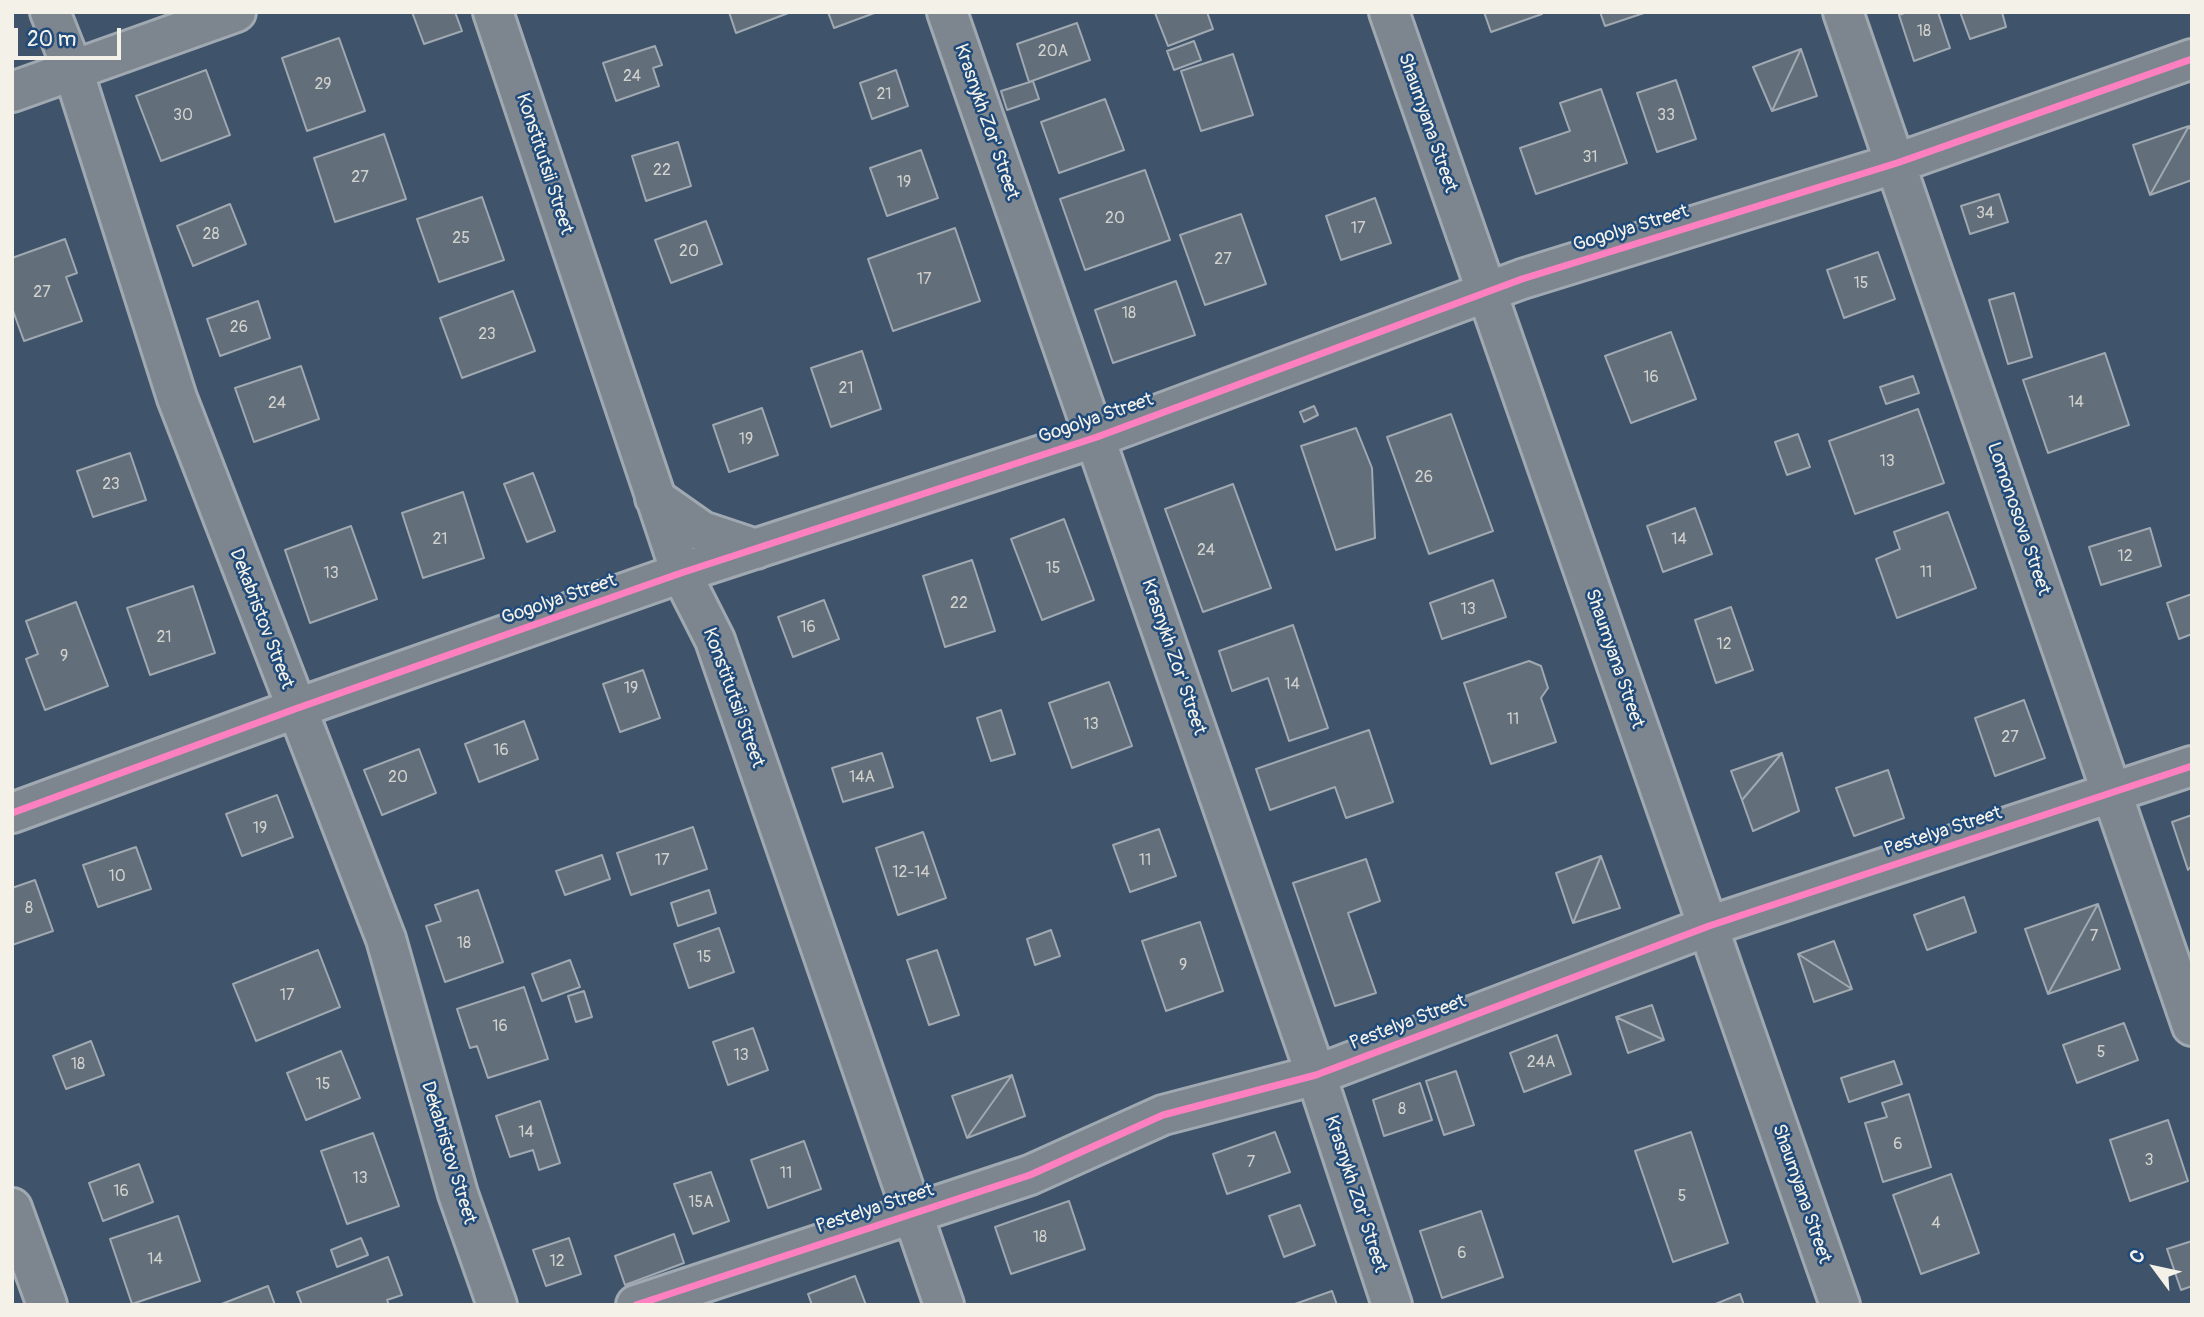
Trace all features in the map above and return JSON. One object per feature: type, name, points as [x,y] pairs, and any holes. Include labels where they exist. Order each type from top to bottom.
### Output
[{"type":"street","name":"Dekabristov Street","points":[[50,12],[72,70],[177,398],[386,939],[458,1194],[497,1305]]},
{"type":"street","points":[[12,92],[236,12]]},
{"type":"street","name":"Konstitutsii Street","points":[[493,12],[681,573],[715,640],[944,1305]]},
{"type":"street","name":"Krasnykh Zor' Street","points":[[947,12],[1316,1074],[1392,1305]]},
{"type":"street","name":"Shaumyana Street","points":[[1389,12],[1840,1305]]},
{"type":"street","name":"Lomonosova Street","points":[[1843,12],[2192,1027]]},
{"type":"street","name":"Gogolya Street","points":[[12,813],[295,709],[681,573],[1097,438],[1485,292],[1897,163],[2192,59]]},
{"type":"street","points":[[655,498],[702,531],[756,549]]},
{"type":"street","name":"Pestelya Street","points":[[636,1305],[1030,1175],[1163,1115],[1316,1074],[1709,926],[2192,766]]},
{"type":"street","points":[[12,1208],[47,1305]]},
{"type":"building","points":[[412,12],[455,12],[462,31],[424,44]]},
{"type":"building","points":[[729,12],[791,12],[736,33]]},
{"type":"building","points":[[828,12],[877,12],[834,28]]},
{"type":"building","points":[[1207,12],[1213,29],[1168,46],[1155,13]]},
{"type":"building","points":[[1484,12],[1541,12],[1542,14],[1491,32]]},
{"type":"building","points":[[1600,12],[1647,12],[1605,26]]},
{"type":"building","points":[[1907,12],[1938,12],[1950,48],[1914,61],[1899,15]]},
{"type":"building","points":[[1960,12],[2002,12],[2006,27],[1970,39]]},
{"type":"building","points":[[1077,23],[1090,60],[1029,82],[1017,44]]},
{"type":"building","points":[[339,38],[365,111],[307,131],[282,58]]},
{"type":"building","points":[[1194,41],[1201,60],[1174,70],[1167,51]]},
{"type":"building","points":[[655,46],[662,65],[653,68],[659,86],[616,101],[603,63]]},
{"type":"building","points":[[1801,49],[1772,111],[1753,67]]},
{"type":"building","points":[[1801,49],[1817,96],[1772,111]]},
{"type":"building","points":[[1233,54],[1253,115],[1201,131],[1181,71]]},
{"type":"building","points":[[206,70],[230,135],[161,161],[136,96]]},
{"type":"building","points":[[896,70],[908,106],[872,119],[860,83]]},
{"type":"building","points":[[1676,80],[1696,139],[1657,152],[1637,93]]},
{"type":"building","points":[[1033,81],[1039,99],[1007,110],[1001,91]]},
{"type":"building","points":[[1601,89],[1627,163],[1536,194],[1520,148],[1570,131],[1560,103]]},
{"type":"building","points":[[1105,99],[1124,150],[1059,173],[1041,122]]},
{"type":"building","points":[[2189,126],[2150,195],[2133,145]]},
{"type":"building","points":[[2189,126],[2192,132],[2192,180],[2150,195]]},
{"type":"building","points":[[384,134],[406,199],[335,222],[314,158]]},
{"type":"building","points":[[678,142],[691,186],[646,201],[632,156]]},
{"type":"building","points":[[921,150],[938,198],[887,216],[870,168]]},
{"type":"building","points":[[1145,170],[1170,240],[1085,270],[1060,199]]},
{"type":"building","points":[[1999,194],[2008,222],[1970,234],[1961,206]]},
{"type":"building","points":[[482,197],[504,260],[439,282],[417,219]]},
{"type":"building","points":[[1375,198],[1391,243],[1341,260],[1326,216]]},
{"type":"building","points":[[230,204],[246,244],[193,266],[177,226]]},
{"type":"building","points":[[1241,214],[1266,284],[1205,305],[1180,235]]},
{"type":"building","points":[[706,221],[722,264],[671,283],[655,240]]},
{"type":"building","points":[[955,228],[980,301],[893,331],[868,259]]},
{"type":"building","points":[[65,239],[77,273],[66,277],[82,321],[24,341],[12,308],[12,258]]},
{"type":"building","points":[[1878,252],[1895,299],[1844,318],[1827,270]]},
{"type":"building","points":[[1176,281],[1195,335],[1113,363],[1095,310]]},
{"type":"building","points":[[513,291],[535,351],[462,378],[440,318]]},
{"type":"building","points":[[2014,293],[2032,357],[2008,364],[1989,300]]},
{"type":"building","points":[[258,301],[270,338],[220,356],[207,319]]},
{"type":"building","points":[[1671,332],[1696,399],[1631,423],[1605,356]]},
{"type":"building","points":[[862,351],[881,409],[831,427],[811,368]]},
{"type":"building","points":[[2105,353],[2129,425],[2048,453],[2023,380]]},
{"type":"building","points":[[301,366],[319,419],[254,442],[235,388]]},
{"type":"building","points":[[1913,376],[1919,393],[1886,404],[1880,387]]},
{"type":"building","points":[[1314,406],[1318,415],[1304,422],[1300,412]]},
{"type":"building","points":[[762,408],[778,455],[729,472],[713,425]]},
{"type":"building","points":[[1918,409],[1944,483],[1855,514],[1829,441]]},
{"type":"building","points":[[1451,414],[1493,531],[1429,554],[1387,437]]},
{"type":"building","points":[[1356,428],[1372,468],[1375,538],[1336,550],[1301,446]]},
{"type":"building","points":[[1798,434],[1810,467],[1787,475],[1775,442]]},
{"type":"building","points":[[130,453],[146,500],[93,517],[77,471]]},
{"type":"building","points":[[533,473],[555,531],[527,542],[504,484]]},
{"type":"building","points":[[1233,484],[1271,588],[1203,612],[1165,509]]},
{"type":"building","points":[[463,492],[484,558],[423,578],[402,513]]},
{"type":"building","points":[[1695,508],[1712,554],[1663,572],[1647,526]]},
{"type":"building","points":[[1948,512],[1976,588],[1897,618],[1876,559],[1900,549],[1894,532]]},
{"type":"building","points":[[1064,519],[1094,600],[1042,620],[1011,539]]},
{"type":"building","points":[[351,526],[377,599],[310,623],[285,550]]},
{"type":"building","points":[[2150,528],[2161,566],[2101,585],[2089,547]]},
{"type":"building","points":[[972,560],[995,631],[945,647],[923,576]]},
{"type":"building","points":[[1493,580],[1506,617],[1442,639],[1430,603]]},
{"type":"building","points":[[193,586],[215,653],[150,675],[127,608]]},
{"type":"building","points":[[2192,594],[2192,634],[2179,639],[2167,603]]},
{"type":"building","points":[[824,600],[839,639],[793,657],[778,617]]},
{"type":"building","points":[[76,602],[108,686],[45,710],[26,659],[38,654],[26,621]]},
{"type":"building","points":[[1731,607],[1753,670],[1716,683],[1695,620]]},
{"type":"building","points":[[1293,625],[1328,728],[1289,741],[1268,678],[1232,691],[1219,651]]},
{"type":"building","points":[[1529,661],[1541,666],[1548,688],[1541,698],[1556,742],[1491,764],[1464,683]]},
{"type":"building","points":[[643,670],[660,718],[620,732],[603,684]]},
{"type":"building","points":[[1109,682],[1132,746],[1072,768],[1049,703]]},
{"type":"building","points":[[2024,700],[2045,758],[1995,776],[1975,718]]},
{"type":"building","points":[[1001,710],[1015,754],[991,761],[977,718]]},
{"type":"building","points":[[524,721],[538,759],[479,782],[465,744]]},
{"type":"building","points":[[1369,730],[1393,802],[1346,818],[1335,787],[1270,810],[1256,769]]},
{"type":"building","points":[[419,749],[436,793],[382,815],[364,770]]},
{"type":"building","points":[[882,753],[893,787],[843,802],[832,768]]},
{"type":"building","points":[[1782,753],[1742,800],[1731,771]]},
{"type":"building","points":[[1782,753],[1799,811],[1753,831],[1742,800]]},
{"type":"building","points":[[1888,770],[1904,818],[1854,836],[1836,788]]},
{"type":"building","points":[[277,795],[293,837],[242,856],[226,814]]},
{"type":"building","points":[[2192,815],[2192,865],[2188,870],[2172,822]]},
{"type":"building","points":[[693,827],[707,869],[631,895],[617,853]]},
{"type":"building","points":[[1159,829],[1176,876],[1130,892],[1113,845]]},
{"type":"building","points":[[923,832],[946,898],[898,915],[876,848]]},
{"type":"building","points":[[136,847],[151,889],[98,907],[83,865]]},
{"type":"building","points":[[602,855],[610,879],[565,895],[556,871]]},
{"type":"building","points":[[1601,856],[1573,923],[1556,873]]},
{"type":"building","points":[[1601,856],[1620,908],[1573,923]]},
{"type":"building","points":[[1366,859],[1380,901],[1348,913],[1376,993],[1335,1006],[1293,883]]},
{"type":"building","points":[[35,880],[53,931],[12,945],[12,888]]},
{"type":"building","points":[[478,890],[503,962],[445,982],[426,926],[441,921],[435,905]]},
{"type":"building","points":[[709,890],[716,913],[678,926],[671,903]]},
{"type":"building","points":[[1964,897],[1976,932],[1927,950],[1914,915]]},
{"type":"building","points":[[2098,904],[2048,994],[2025,929]]},
{"type":"building","points":[[2098,904],[2120,969],[2048,994]]},
{"type":"building","points":[[1200,922],[1223,991],[1166,1011],[1142,941]]},
{"type":"building","points":[[719,928],[734,972],[689,988],[674,944]]},
{"type":"building","points":[[1051,930],[1060,956],[1035,965],[1027,939]]},
{"type":"building","points":[[1834,941],[1852,989],[1798,954]]},
{"type":"building","points":[[318,950],[340,1007],[256,1041],[233,984]]},
{"type":"building","points":[[937,950],[959,1015],[929,1025],[907,960]]},
{"type":"building","points":[[1798,954],[1852,989],[1814,1002]]},
{"type":"building","points":[[570,960],[580,987],[542,1001],[532,974]]},
{"type":"building","points":[[524,987],[548,1059],[488,1078],[477,1046],[470,1048],[457,1009]]},
{"type":"building","points":[[584,991],[592,1017],[576,1022],[568,996]]},
{"type":"building","points":[[1652,1005],[1664,1040],[1616,1017]]},
{"type":"building","points":[[1616,1017],[1664,1040],[1628,1053]]},
{"type":"building","points":[[2124,1023],[2138,1060],[2077,1083],[2063,1045]]},
{"type":"building","points":[[753,1028],[768,1070],[728,1085],[713,1042]]},
{"type":"building","points":[[1557,1035],[1571,1074],[1524,1092],[1510,1053]]},
{"type":"building","points":[[91,1041],[104,1075],[66,1089],[53,1056]]},
{"type":"building","points":[[341,1051],[360,1098],[306,1120],[287,1073]]},
{"type":"building","points":[[1894,1061],[1902,1084],[1849,1102],[1841,1078]]},
{"type":"building","points":[[1456,1071],[1474,1125],[1444,1135],[1426,1081]]},
{"type":"building","points":[[1012,1075],[967,1138],[952,1096]]},
{"type":"building","points":[[1012,1075],[1025,1116],[967,1138]]},
{"type":"building","points":[[1420,1083],[1432,1120],[1384,1136],[1373,1100]]},
{"type":"building","points":[[1909,1094],[1931,1167],[1883,1182],[1865,1123],[1887,1117],[1882,1103]]},
{"type":"building","points":[[540,1101],[560,1163],[539,1170],[533,1150],[510,1157],[496,1116]]},
{"type":"building","points":[[2168,1120],[2188,1181],[2130,1201],[2110,1140]]},
{"type":"building","points":[[1275,1132],[1290,1172],[1227,1194],[1213,1154]]},
{"type":"building","points":[[1691,1132],[1728,1243],[1673,1262],[1635,1151]]},
{"type":"building","points":[[373,1133],[399,1206],[347,1224],[321,1151]]},
{"type":"building","points":[[804,1141],[821,1189],[768,1208],[751,1160]]},
{"type":"building","points":[[139,1164],[153,1202],[103,1221],[89,1183]]},
{"type":"building","points":[[711,1172],[729,1221],[693,1234],[674,1184]]},
{"type":"building","points":[[1951,1174],[1979,1253],[1921,1274],[1893,1195]]},
{"type":"building","points":[[1069,1201],[1085,1249],[1011,1274],[995,1227]]},
{"type":"building","points":[[1300,1205],[1315,1245],[1284,1257],[1269,1216]]},
{"type":"building","points":[[1481,1211],[1503,1277],[1442,1298],[1420,1231]]},
{"type":"building","points":[[178,1216],[200,1281],[132,1304],[110,1239]]},
{"type":"building","points":[[674,1234],[684,1263],[625,1285],[615,1256]]},
{"type":"building","points":[[361,1238],[368,1255],[337,1267],[331,1250]]},
{"type":"building","points":[[569,1238],[581,1274],[546,1286],[533,1250]]},
{"type":"building","points":[[2192,1241],[2192,1286],[2181,1290],[2167,1249]]},
{"type":"building","points":[[388,1257],[402,1295],[387,1300],[389,1305],[302,1305],[297,1292]]},
{"type":"building","points":[[855,1276],[866,1305],[812,1305],[808,1294]]},
{"type":"building","points":[[268,1286],[275,1305],[219,1305]]},
{"type":"building","points":[[1332,1291],[1337,1305],[1292,1305]]},
{"type":"building","points":[[1740,1294],[1744,1305],[1713,1305]]},
{"type":"cycle path","points":[[12,813],[295,709],[681,573],[1097,437],[1522,279],[1897,163],[2192,59]]},
{"type":"cycle path","points":[[636,1305],[1030,1175],[1163,1115],[1316,1075],[1709,926],[2192,766]]}]
